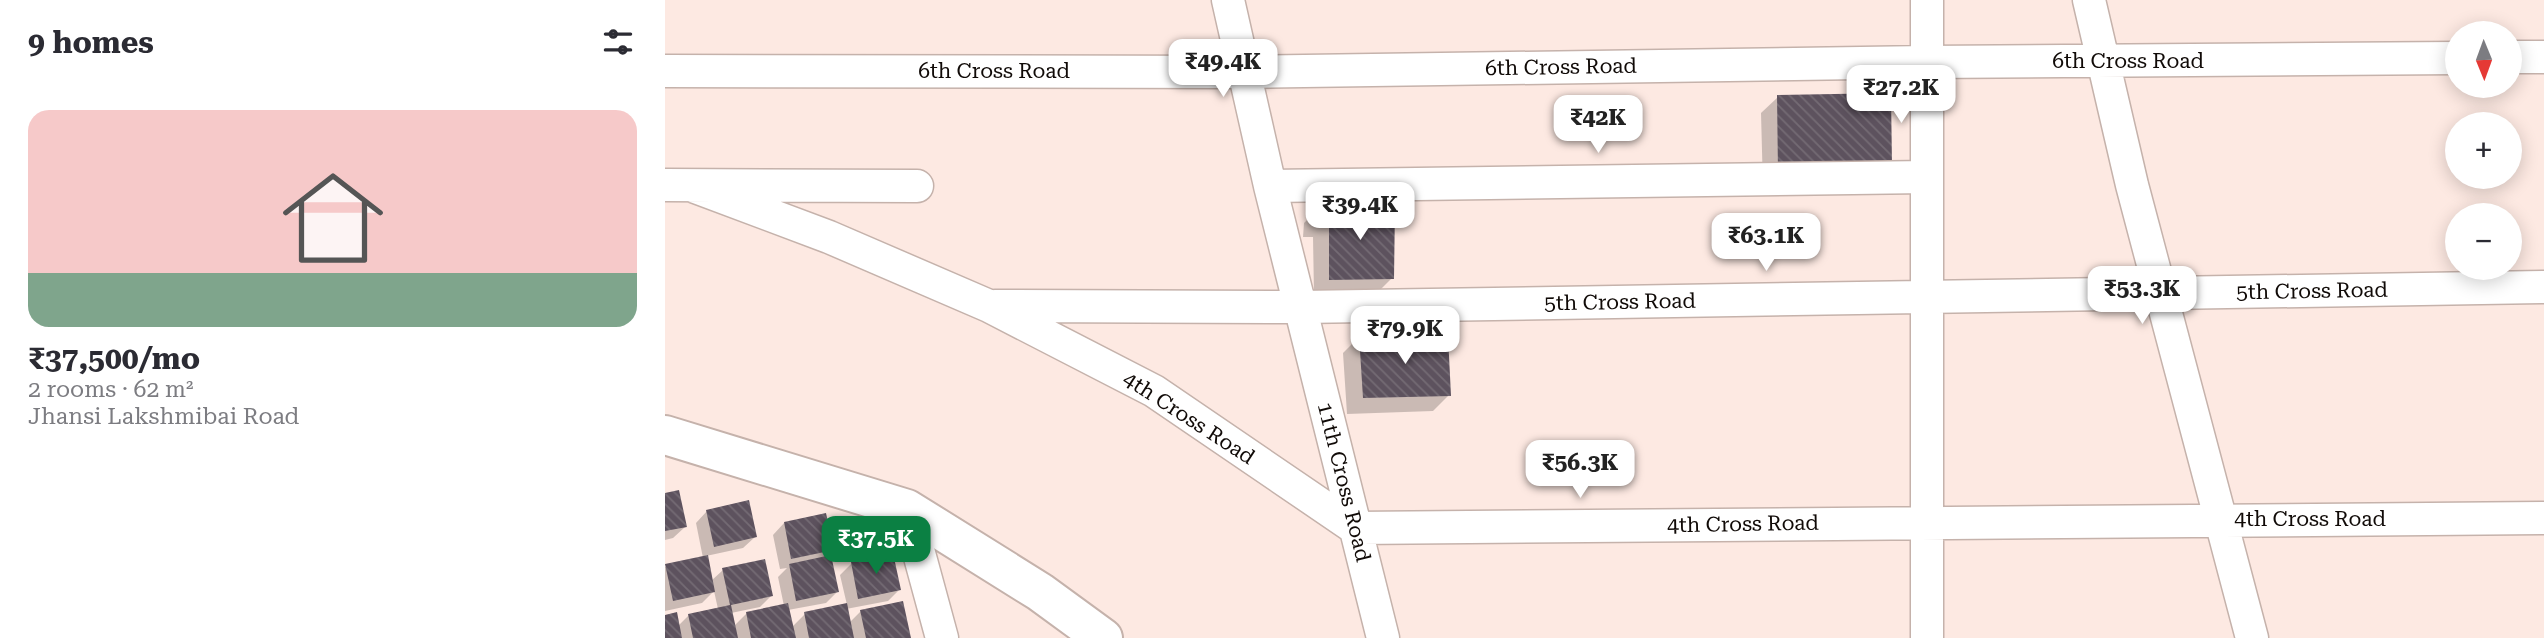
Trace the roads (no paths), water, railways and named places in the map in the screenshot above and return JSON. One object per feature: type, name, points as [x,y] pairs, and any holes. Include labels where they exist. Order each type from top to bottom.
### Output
[{"type":"main road","points":[[665,435],[907,509],[1040,592],[1103,638]]},
{"type":"street","name":"11th Cross Road","points":[[1228,0],[1270,186],[1383,638]]},
{"type":"street","points":[[1927,0],[1927,638]]},
{"type":"street","points":[[2089,0],[2161,293],[2252,638]]},
{"type":"street","points":[[2522,57],[2544,57]]},
{"type":"street","name":"6th Cross Road","points":[[665,71],[1244,72],[1927,62],[2445,58]]},
{"type":"street","points":[[1270,186],[1927,177]]},
{"type":"street","points":[[679,186],[917,186]]},
{"type":"street","name":"4th Cross Road","points":[[679,186],[829,237],[989,306],[1154,391],[1355,528],[2544,518]]},
{"type":"street","name":"5th Cross Road","points":[[989,306],[1301,307],[2544,287]]},
{"type":"street","points":[[907,509],[942,638]]}]
